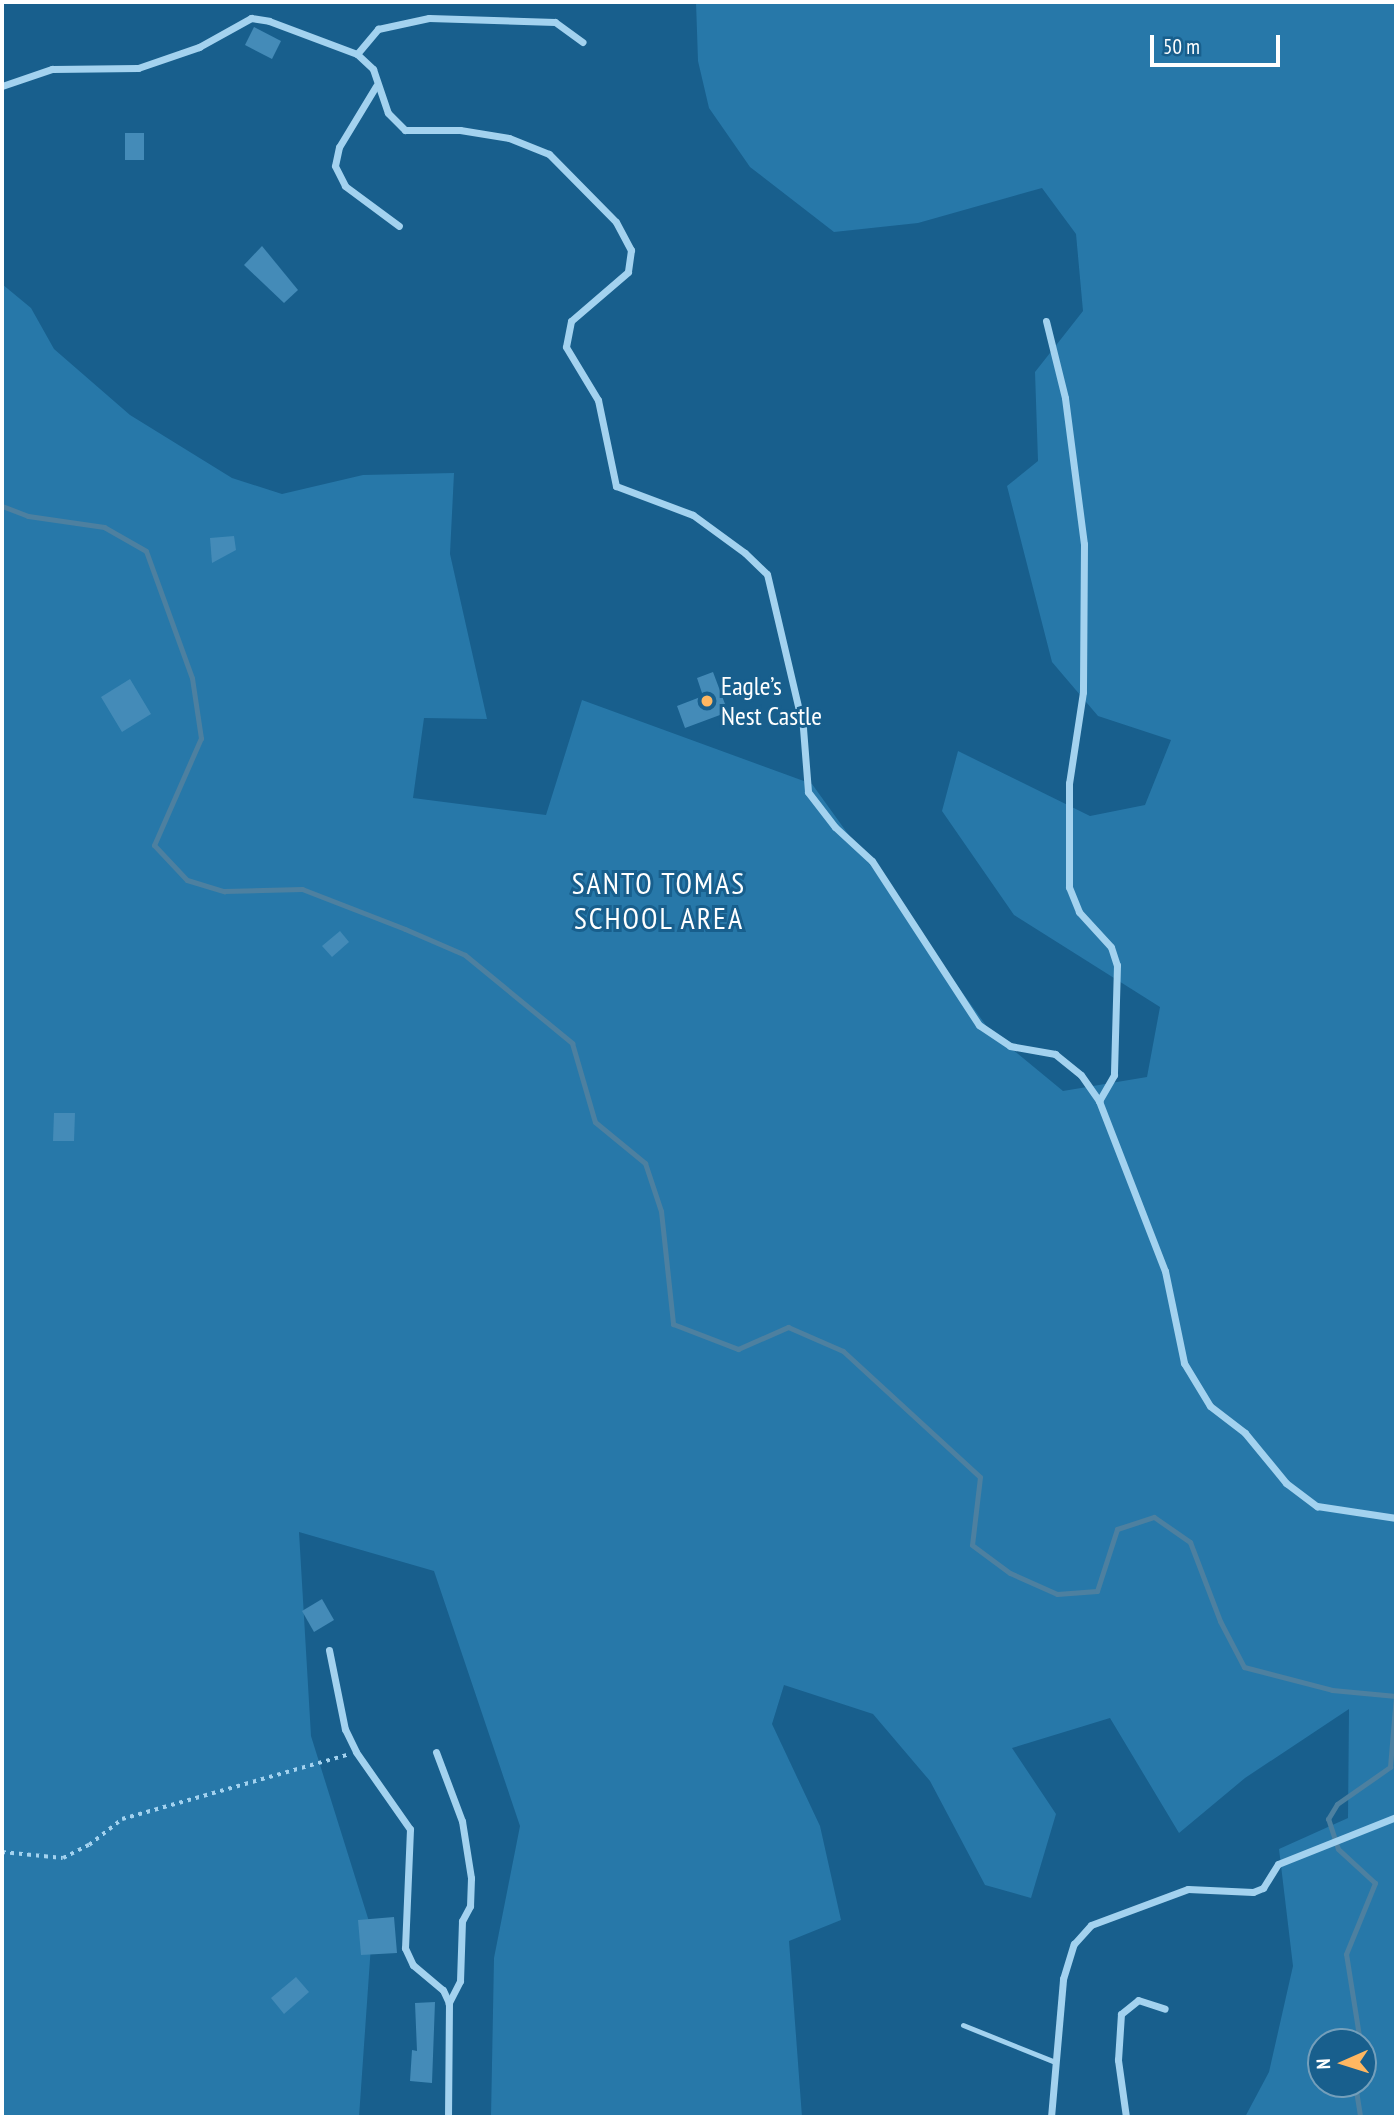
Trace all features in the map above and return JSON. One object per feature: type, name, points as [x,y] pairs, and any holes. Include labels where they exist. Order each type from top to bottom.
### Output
[{"type":"street","points":[[2,86],[51,69],[138,68],[190,51],[251,18],[357,54],[373,69],[376,86],[395,124],[405,130],[460,131],[509,138],[549,154],[616,222],[631,250],[628,272],[571,321],[566,347],[598,400],[616,486],[693,515],[745,552],[767,574],[803,728],[808,792],[819,809],[872,861],[979,1025],[1010,1046],[1055,1054],[1080,1075],[1099,1101],[1165,1271],[1175,1332],[1192,1383],[1210,1406],[1257,1444],[1304,1498],[1317,1506],[1396,1518]]},
{"type":"street","points":[[357,54],[378,29],[429,18],[555,22],[583,42]]},
{"type":"street","points":[[376,86],[340,147],[335,166],[345,186],[399,226]]},
{"type":"street","points":[[1046,321],[1065,398],[1084,544],[1083,692],[1069,783],[1069,887],[1079,912],[1111,947],[1118,965],[1114,1075],[1099,1101]]},
{"type":"street","points":[[329,1650],[339,1707],[356,1752],[410,1829],[405,1948],[413,1965],[443,1990],[449,2003],[448,2117]]},
{"type":"street","points":[[436,1752],[462,1821],[471,1878],[470,1906],[462,1922],[460,1981],[449,2003]]},
{"type":"street","points":[[1051,2117],[1063,1979],[1074,1944],[1091,1925],[1188,1889],[1253,1892],[1263,1888],[1278,1864],[1396,1817]]},
{"type":"street","points":[[1126,2117],[1118,2060],[1121,2014],[1138,2000],[1165,2009]]},
{"type":"lane","points":[[964,2025],[1055,2063]]},
{"type":"path","points":[[2,1853],[62,1858],[89,1845],[122,1819],[356,1752]]},
{"type":"shaded area","points":[[696,2],[1396,2],[1396,2117],[1245,2117],[1269,2072],[1293,1966],[1279,1849],[1348,1818],[1349,1709],[1245,1778],[1179,1833],[1110,1718],[1012,1748],[1056,1814],[1031,1898],[985,1885],[930,1781],[873,1714],[784,1685],[772,1724],[820,1826],[841,1920],[789,1941],[802,2117],[491,2117],[494,1958],[520,1826],[434,1571],[299,1532],[311,1736],[372,1931],[359,2117],[2,2117],[2,284],[31,308],[54,349],[130,415],[232,478],[282,494],[363,475],[454,473],[450,554],[487,719],[424,718],[413,798],[546,815],[582,700],[812,784],[990,1031],[1063,1091],[1147,1077],[1160,1007],[1014,915],[942,811],[958,751],[1090,816],[1145,805],[1171,740],[1098,716],[1052,662],[1007,486],[1038,461],[1035,372],[1083,311],[1076,234],[1042,188],[918,223],[834,232],[750,167],[709,108],[698,61]]},
{"type":"building","points":[[254,27],[281,41],[272,59],[245,45]]},
{"type":"building","points":[[125,133],[144,133],[144,160],[125,160]]},
{"type":"building","points":[[262,246],[298,290],[284,303],[244,265]]},
{"type":"building","points":[[234,536],[236,550],[212,563],[210,538]]},
{"type":"building","name":"Eagle’s Nest Castle","points":[[713,672],[728,712],[685,728],[677,706],[703,696],[697,678]]},
{"type":"building","points":[[130,679],[151,714],[122,732],[101,697]]},
{"type":"building","points":[[340,931],[349,942],[332,957],[322,946]]},
{"type":"building","points":[[54,1113],[75,1113],[74,1141],[53,1141]]},
{"type":"building","points":[[322,1599],[334,1620],[314,1632],[302,1611]]},
{"type":"building","points":[[394,1917],[397,1953],[361,1955],[358,1920]]},
{"type":"building","points":[[296,1977],[309,1992],[284,2014],[271,1998]]},
{"type":"building","points":[[435,2002],[432,2083],[410,2081],[412,2050],[417,2051],[415,2003]]},
{"type":"waterway","points":[[2,506],[28,516],[104,527],[146,551],[192,678],[201,738],[154,845],[187,880],[224,891],[302,889],[405,929],[465,955],[572,1043],[595,1122],[645,1163],[661,1211],[673,1324],[738,1349],[788,1327],[843,1351],[980,1477],[972,1545],[1010,1573],[1057,1594],[1097,1591],[1117,1529],[1154,1517],[1190,1542],[1220,1621],[1244,1667],[1332,1690],[1396,1696]]},
{"type":"waterway","points":[[1358,2028],[1346,1954],[1375,1883],[1338,1849],[1328,1819],[1337,1804],[1390,1767],[1396,1696]]},
{"type":"waterway","points":[[1357,2098],[1360,2117]]},
{"type":"place","name":"Eagle’s Nest Castle","points":[[707,701]]},
{"type":"district","name":"SANTO TOMAS SCHOOL AREA","points":[[659,900]]}]
